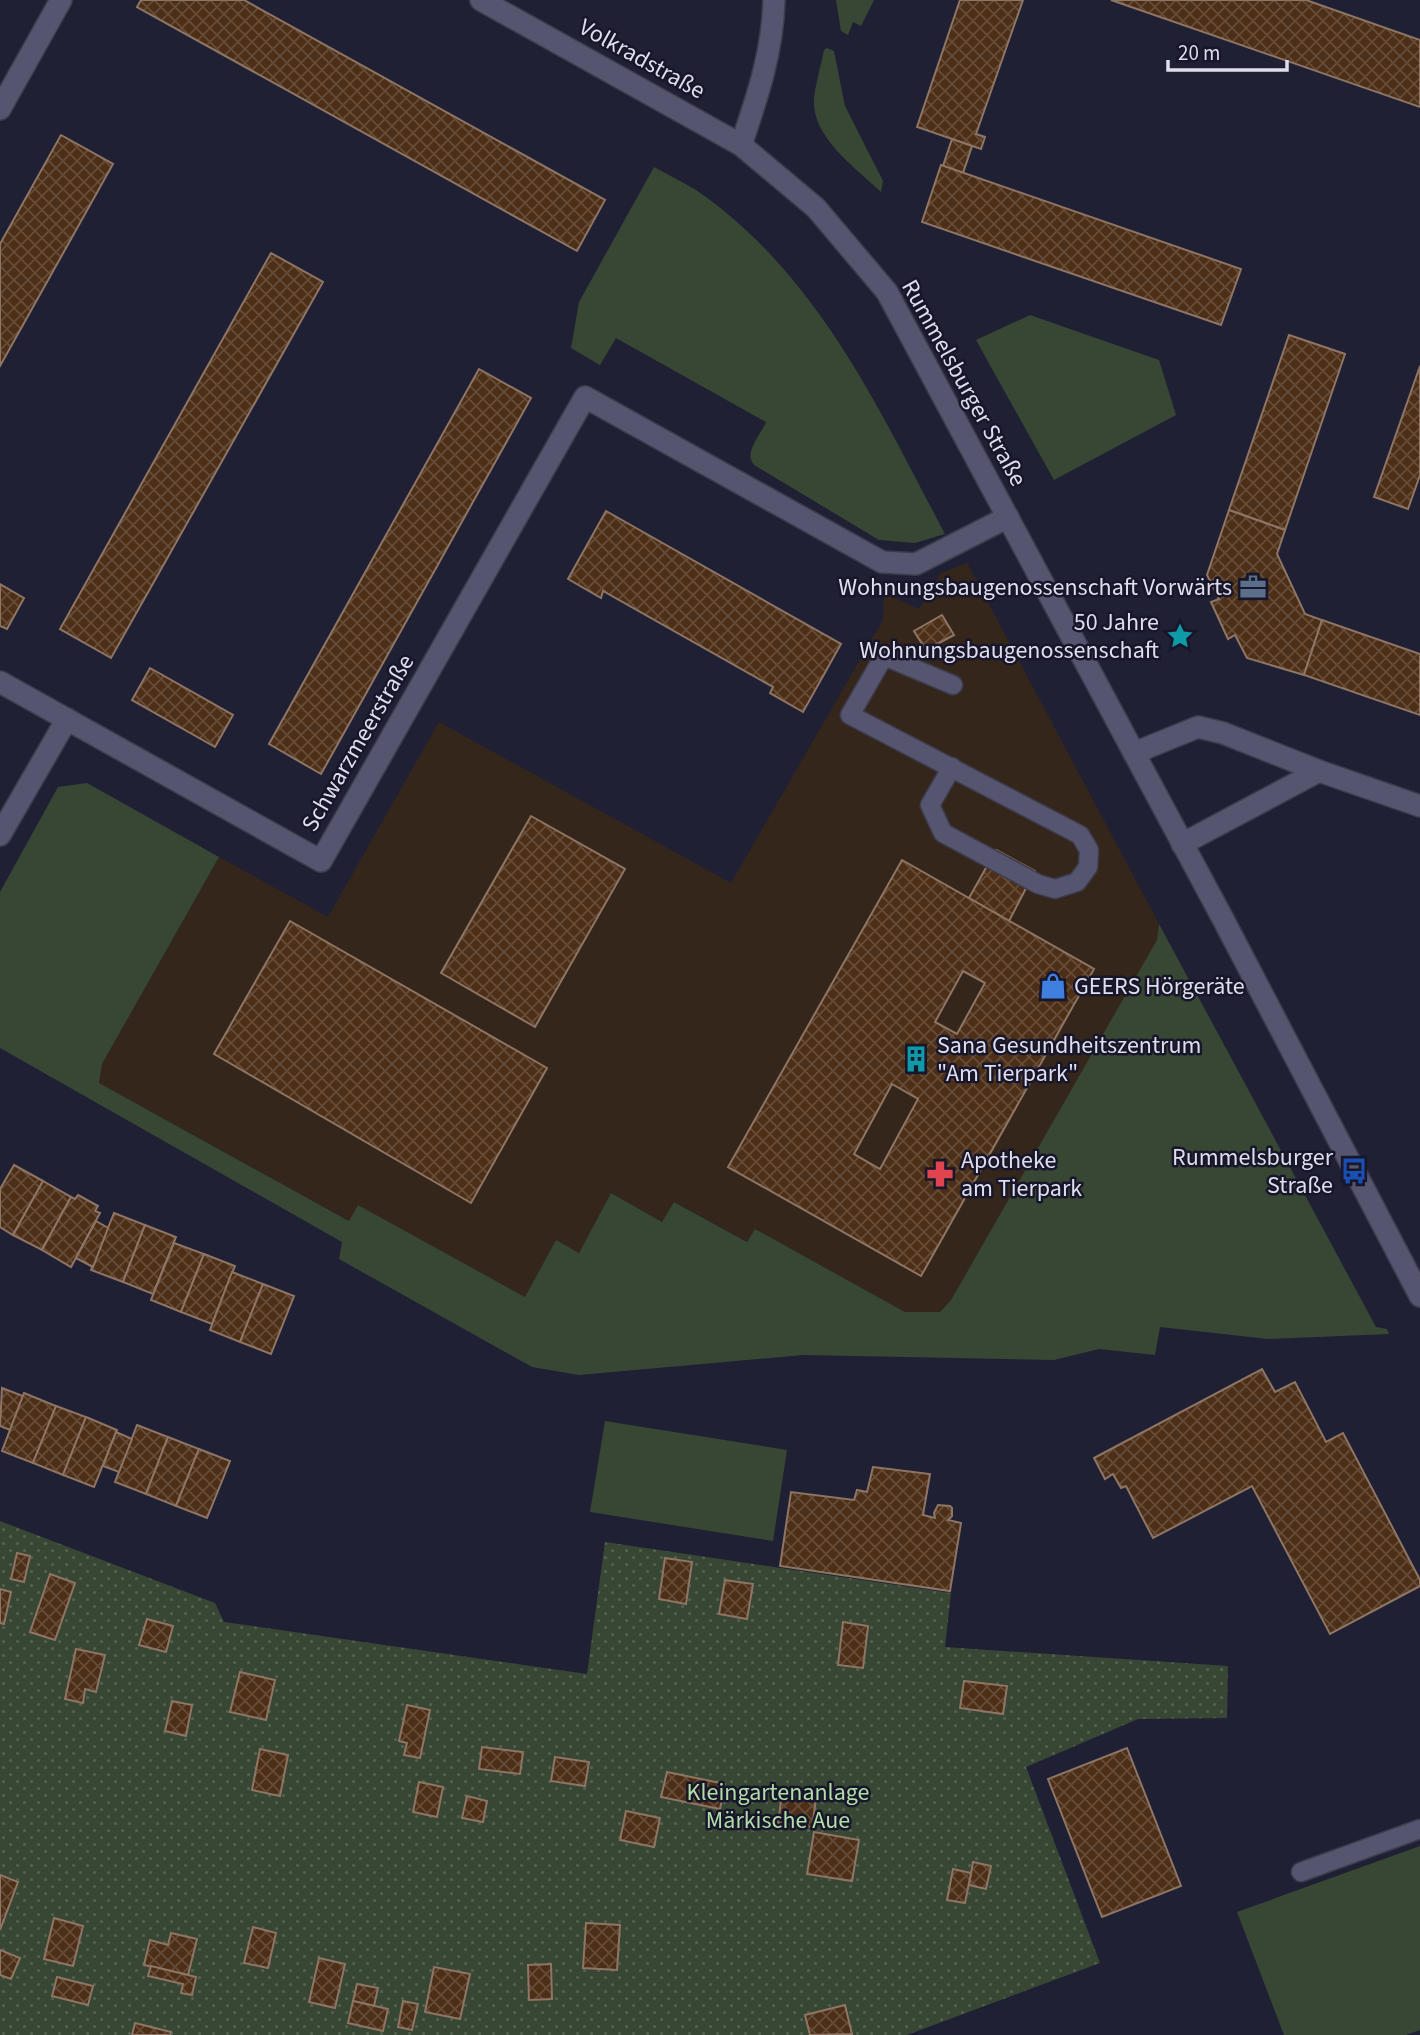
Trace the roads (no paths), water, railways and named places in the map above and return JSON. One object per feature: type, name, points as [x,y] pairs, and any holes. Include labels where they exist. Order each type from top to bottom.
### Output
[{"type":"street","points":[[0,109],[61,0]]},
{"type":"street","name":"Volkradstraße","points":[[481,0],[741,145]]},
{"type":"street","points":[[741,145],[764,74],[773,28],[774,0]]},
{"type":"street","name":"Rummelsburger Straße","points":[[741,145],[816,208],[887,292],[1420,1296]]},
{"type":"street","name":"Rummelsburger Straße","points":[[585,397],[882,562],[916,564],[1008,517]]},
{"type":"street","name":"Schwarzmeerstraße","points":[[0,682],[321,861],[585,397]]},
{"type":"street","points":[[0,835],[66,719]]},
{"type":"street","points":[[1134,753],[1198,727],[1223,733],[1319,771],[1420,806]]},
{"type":"street","points":[[1182,844],[1319,771]]},
{"type":"lane","points":[[952,767],[930,805],[943,833],[1038,884],[1055,888],[1077,882],[1087,867],[1089,850],[1080,835],[952,767],[850,715],[884,656],[953,685]]},
{"type":"lane","points":[[1301,1872],[1420,1829]]},
{"type":"place","name":"Wohnungsbaugenossenschaft Vorwärts","points":[[1253,587]]},
{"type":"place","name":"50 Jahre Wohnungsbaugenossenschaft","points":[[1180,636]]},
{"type":"place","name":"GEERS Hörgeräte","points":[[1053,986]]},
{"type":"place","name":"Sana Gesundheitszentrum \"Am Tierpark\"","points":[[916,1059]]},
{"type":"place","name":"Rummelsburger Straße","points":[[1354,1171]]},
{"type":"place","name":"Apotheke am Tierpark","points":[[940,1174]]},
{"type":"park label","name":"Kleingartenanlage Märkische Aue","points":[[778,1806]]}]
